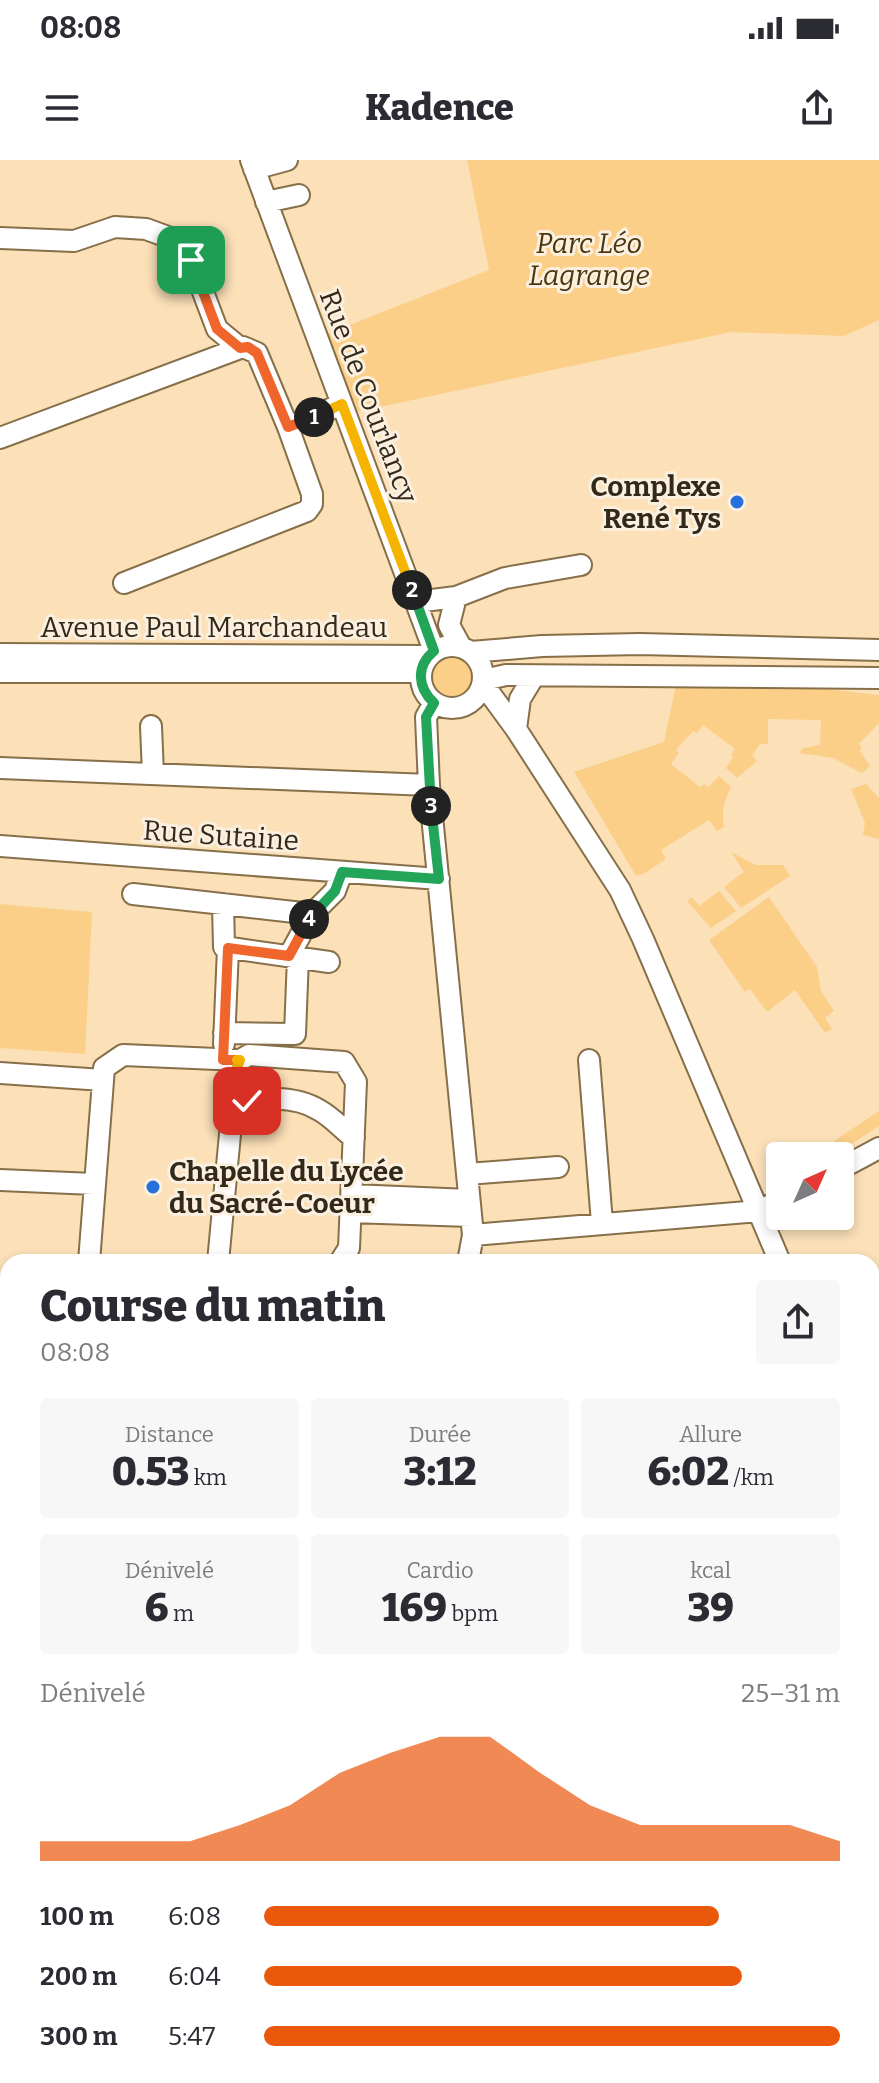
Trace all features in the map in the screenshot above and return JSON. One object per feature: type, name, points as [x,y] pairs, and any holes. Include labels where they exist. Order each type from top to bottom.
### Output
[{"type":"street","points":[[252,164],[287,160]]},
{"type":"street","name":"Rue de Courlancy","points":[[252,164],[416,602],[428,660]]},
{"type":"street","points":[[266,202],[299,195]]},
{"type":"street","points":[[0,238],[74,241],[115,227],[146,229],[176,240],[191,260],[217,329],[240,348]]},
{"type":"street","points":[[0,438],[240,348],[248,347],[257,353],[288,427],[312,494],[312,504],[307,511],[124,583]]},
{"type":"street","points":[[288,427],[342,404]]},
{"type":"street","points":[[416,602],[456,597],[505,578],[581,565]]},
{"type":"street","points":[[456,597],[449,625],[481,665],[484,682],[620,890],[777,1254]]},
{"type":"street","points":[[879,650],[640,644],[466,649],[447,646],[428,660],[423,689],[434,703],[453,709],[478,696],[484,682],[506,675],[879,678]]},
{"type":"street","name":"Avenue Paul Marchandeau","points":[[0,654],[142,663]]},
{"type":"street","name":"Avenue Paul Marchandeau","points":[[0,672],[142,663],[428,660]]},
{"type":"street","points":[[516,729],[520,699],[534,676]]},
{"type":"street","points":[[434,703],[426,717],[429,785],[471,1217],[469,1254]]},
{"type":"street","points":[[462,707],[491,715],[516,729]]},
{"type":"street","points":[[151,726],[153,774]]},
{"type":"street","points":[[0,768],[429,785]]},
{"type":"street","name":"Rue Sutaine","points":[[0,846],[439,879]]},
{"type":"street","points":[[224,1033],[295,1034],[294,957],[312,914],[335,891],[342,872]]},
{"type":"street","points":[[133,894],[312,914]]},
{"type":"street","points":[[223,904],[224,947],[329,962]]},
{"type":"street","points":[[219,1254],[236,1070],[224,1033],[228,948]]},
{"type":"street","points":[[90,1254],[104,1068],[123,1055],[231,1060],[249,1055],[344,1062],[356,1082],[352,1203],[349,1248],[345,1254]]},
{"type":"street","points":[[589,1060],[602,1223]]},
{"type":"street","points":[[0,1073],[103,1080]]},
{"type":"street","points":[[233,1105],[256,1100],[290,1100],[318,1109],[354,1138]]},
{"type":"street","points":[[854,1161],[879,1148]]},
{"type":"street","points":[[467,1174],[558,1167]]},
{"type":"street","points":[[0,1180],[94,1184]]},
{"type":"street","points":[[352,1203],[471,1217],[602,1223],[759,1211],[766,1207]]},
{"type":"green space","name":"Parc Léo Lagrange","points":[[467,160],[879,160],[879,320],[844,336],[731,332],[356,412],[327,334],[489,270]]},
{"type":"green space","points":[[453,653],[469,660],[476,676],[469,692],[453,699],[437,692],[430,676],[437,660]]},
{"type":"green space","points":[[676,685],[791,685],[879,695],[879,723],[859,744],[870,766],[862,773],[833,758],[799,753],[803,748],[820,745],[821,720],[768,719],[768,744],[760,744],[752,755],[757,761],[737,778],[726,768],[735,749],[703,725],[676,750],[679,753],[671,764],[700,787],[704,784],[708,787],[719,776],[731,787],[724,806],[724,827],[717,831],[709,820],[661,850],[666,859],[636,876],[574,772],[664,742]]},
{"type":"green space","points":[[866,784],[879,798],[879,839],[863,835],[865,823],[851,789]]},
{"type":"green space","points":[[731,852],[756,865],[783,865],[790,876],[741,908],[724,887],[744,872]]},
{"type":"green space","points":[[719,891],[736,911],[711,928],[687,901],[692,897],[699,906]]},
{"type":"green space","points":[[769,897],[817,967],[821,991],[834,1011],[825,1018],[832,1029],[825,1033],[795,990],[767,1012],[750,989],[745,992],[709,940]]},
{"type":"green space","points":[[0,904],[92,912],[85,1054],[0,1048]]},
{"type":"green space","points":[[879,1111],[879,1126],[854,1142],[833,1142]]},
{"type":"place","name":"Complexe René Tys","points":[[737,502]]},
{"type":"place","name":"Chapelle du Lycée du Sacré-Coeur","points":[[153,1187]]},
{"type":"route","points":[[191,260],[217,329],[240,348],[248,347],[257,353],[288,427],[342,404],[434,651],[423,663],[420,681],[427,697],[434,703],[426,717],[429,785],[439,879],[342,872],[335,891],[312,914],[289,956],[228,948],[223,1060],[240,1060],[236,1070],[233,1105],[247,1101]]}]
